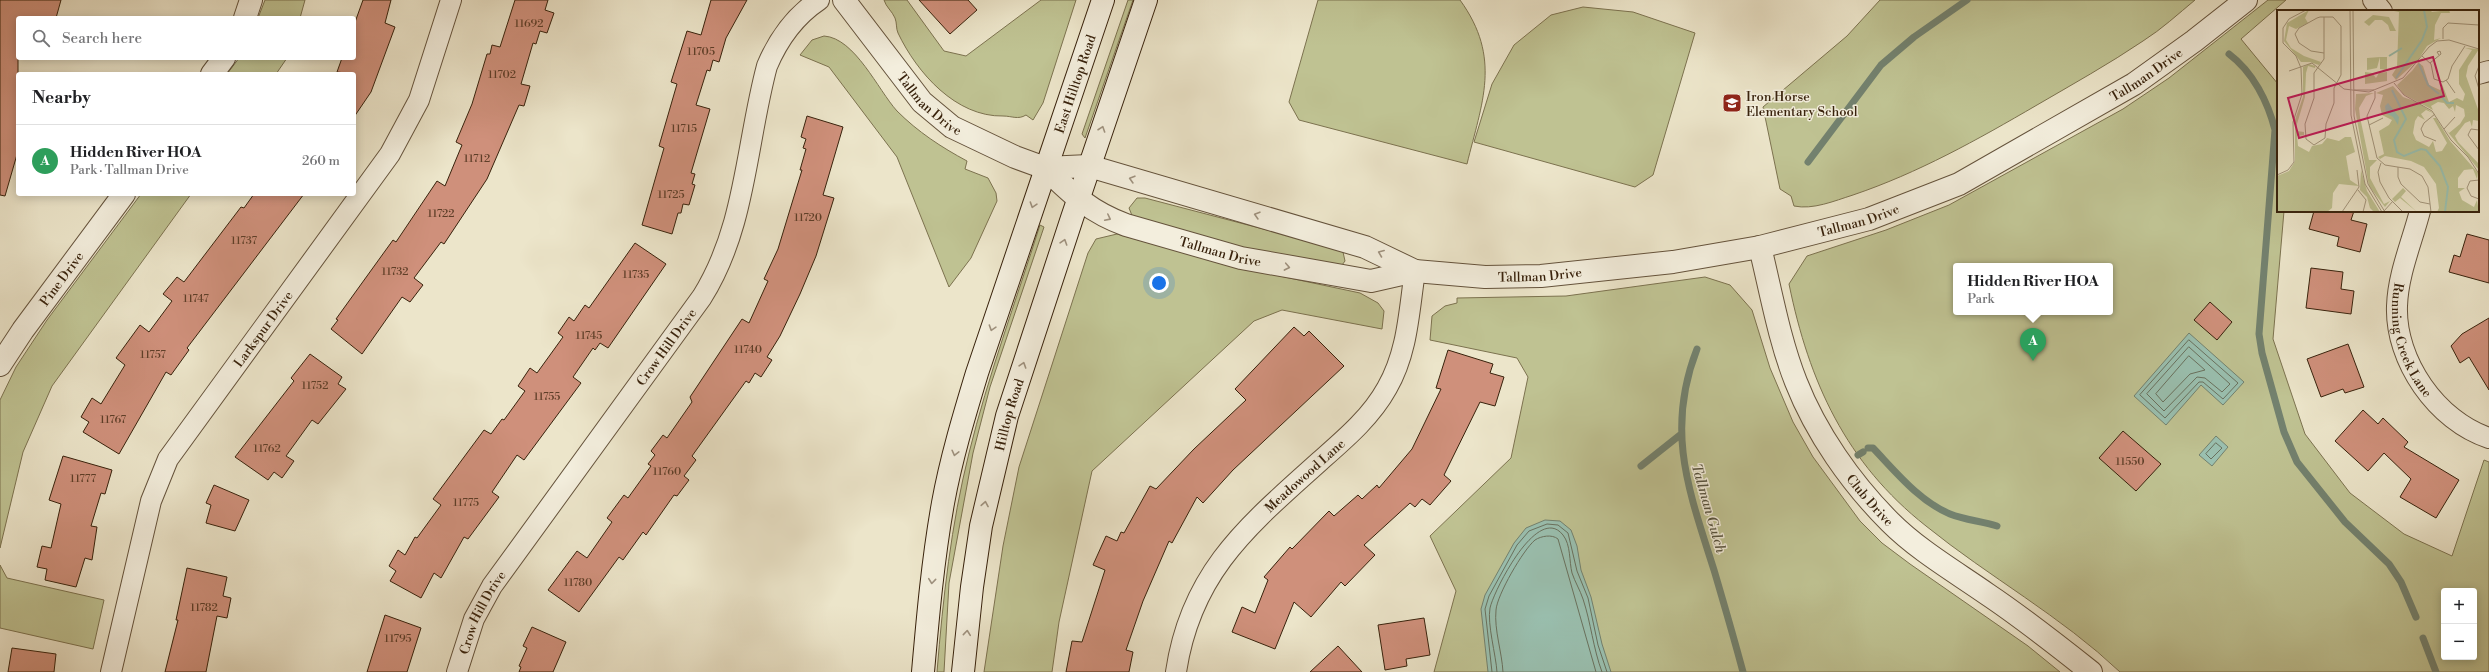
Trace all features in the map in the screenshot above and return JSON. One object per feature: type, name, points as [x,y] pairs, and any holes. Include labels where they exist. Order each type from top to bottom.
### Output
[{"type":"street","points":[[246,16],[251,0]]},
{"type":"street","name":"Larkspur Drive","points":[[110,672],[151,501],[168,459],[390,154],[419,100],[451,0]]},
{"type":"street","name":"Crow Hill Drive","points":[[457,672],[474,619],[492,586],[702,297],[714,276],[726,250],[737,216],[767,66],[774,51],[789,28],[819,0]]},
{"type":"street","name":"Tallman Drive","points":[[844,0],[922,102],[937,116],[989,146],[1045,168],[1078,201],[1109,219],[1126,226],[1241,258],[1371,281],[1415,271],[1485,277],[1541,276],[1673,262],[1760,247],[1869,219],[1959,184],[2134,84],[2194,41],[2246,0]]},
{"type":"street","name":"East Hilltop Road","points":[[1045,168],[1103,0]]},
{"type":"street","points":[[1090,166],[1146,0]]},
{"type":"street","points":[[2373,0],[2381,10]]},
{"type":"street","points":[[214,72],[222,60]]},
{"type":"street","points":[[2479,74],[2489,71]]},
{"type":"street","name":"Tallman Drive","points":[[1045,168],[1090,166],[1365,247],[1415,271]]},
{"type":"street","name":"Hilltop Road","points":[[964,672],[972,587],[988,490],[1022,367],[1090,166]]},
{"type":"street","points":[[923,672],[934,558],[950,469],[977,373],[1045,168]]},
{"type":"street","name":"Pine Drive","points":[[0,364],[123,196]]},
{"type":"street","name":"Running Creek Lane","points":[[2420,212],[2398,294],[2397,318],[2403,342],[2413,368],[2435,403],[2459,423],[2489,438]]},
{"type":"street","name":"Club Drive","points":[[1760,247],[1786,352],[1796,382],[1818,427],[1853,480],[1890,522],[1910,540],[2031,625],[2090,672]]},
{"type":"street","name":"Meadowood Lane","points":[[1176,672],[1182,641],[1193,610],[1205,583],[1230,547],[1256,519],[1352,432],[1387,388],[1395,373],[1405,342],[1415,271]]},
{"type":"shaded area","points":[[265,0],[305,0],[301,16],[259,16]]},
{"type":"shaded area","points":[[884,0],[907,0],[944,51],[966,56],[1041,0],[1076,0],[1043,103],[1033,120],[1026,115],[1018,118],[986,114],[969,109],[954,101],[940,90],[927,77],[906,48],[897,31],[895,18]]},
{"type":"shaded area","points":[[1128,0],[1133,0],[1085,138],[1082,134]]},
{"type":"shaded area","points":[[1318,0],[1460,0],[1473,21],[1481,41],[1485,61],[1485,80],[1482,100],[1467,164],[1299,120],[1289,102]]},
{"type":"shaded area","points":[[1880,0],[2195,0],[2157,32],[2117,58],[2015,118],[1947,155],[1901,177],[1853,195],[1816,206],[1794,206],[1791,196],[1780,189],[1763,107],[1847,36]]},
{"type":"shaded area","points":[[2268,0],[2286,0],[2241,39],[2277,83],[2277,212],[2284,212],[2273,339],[2305,434],[2350,493],[2404,534],[2452,556],[2484,460],[2489,462],[2489,672],[2120,672],[2074,633],[1950,545],[1898,502],[1853,448],[1835,418],[1820,387],[1808,354],[1797,320],[1789,284],[1807,256],[1886,230],[1949,205],[2123,109],[2169,78]]},
{"type":"shaded area","points":[[1583,7],[1633,12],[1695,33],[1653,175],[1635,187],[1474,142],[1492,84],[1514,45],[1551,15]]},
{"type":"shaded area","points":[[824,36],[835,39],[856,55],[897,111],[930,139],[967,161],[965,169],[988,178],[996,193],[997,201],[971,258],[949,287],[897,157],[829,67],[800,55],[812,40]]},
{"type":"shaded area","points":[[238,60],[286,60],[277,72],[228,72]]},
{"type":"shaded area","points":[[140,196],[190,196],[52,386],[23,452],[0,548],[0,400],[16,367],[47,320]]},
{"type":"shaded area","points":[[1137,198],[1145,198],[1328,246],[1343,252],[1345,261],[1342,265],[1270,256],[1133,218],[1129,208]]},
{"type":"shaded area","points":[[1040,225],[1044,227],[990,387],[973,453],[949,583],[944,672],[937,672],[948,562],[957,507],[969,453],[985,396]]},
{"type":"shaded area","points":[[1117,234],[1233,266],[1360,293],[1378,303],[1384,311],[1382,329],[1282,310],[1254,321],[1092,471],[1059,622],[1052,672],[984,672],[1003,546],[1019,467],[1088,253],[1096,239]]},
{"type":"shaded area","points":[[1705,277],[1730,285],[1752,310],[1770,368],[1793,422],[1813,457],[1860,521],[1882,543],[2028,646],[2060,672],[1434,672],[1456,591],[1430,536],[1511,458],[1528,377],[1517,358],[1430,340],[1432,316],[1445,306],[1457,303],[1457,298],[1566,296]]},
{"type":"shaded area","points":[[0,565],[7,578],[104,600],[93,649],[0,628]]},
{"type":"water","points":[[2189,333],[2244,382],[2223,405],[2201,385],[2166,425],[2134,396]]},
{"type":"water","points":[[2216,436],[2228,447],[2212,466],[2199,455]]},
{"type":"water","points":[[1545,520],[1560,521],[1571,530],[1577,546],[1581,570],[1591,597],[1602,644],[1611,672],[1488,672],[1481,609],[1485,595],[1514,543],[1526,528]]},
{"type":"building","points":[[0,0],[61,0],[57,16],[16,16],[16,60],[18,60],[18,72],[16,72],[16,158],[5,196],[0,195]]},
{"type":"building","points":[[363,0],[391,0],[385,23],[395,27],[371,92],[356,114],[356,72],[337,72],[341,60],[356,60],[356,19]]},
{"type":"building","points":[[515,0],[548,0],[545,10],[554,13],[547,33],[540,31],[536,44],[533,43],[521,84],[530,86],[524,106],[519,105],[487,179],[444,244],[441,242],[414,278],[423,285],[410,302],[402,297],[362,354],[331,329],[338,320],[336,319],[393,240],[396,242],[437,181],[445,186],[462,145],[456,142],[472,104],[487,54],[490,54],[492,45],[500,47]]},
{"type":"building","points":[[711,0],[747,0],[726,38],[719,62],[713,60],[710,71],[707,70],[696,105],[710,109],[691,173],[695,174],[692,184],[695,185],[689,205],[683,204],[681,213],[678,213],[672,234],[642,225],[664,148],[659,146],[677,84],[671,82],[687,31],[701,35]]},
{"type":"building","points":[[919,0],[968,0],[977,10],[950,34]]},
{"type":"building","points":[[807,116],[843,127],[823,195],[834,198],[816,256],[800,294],[780,336],[767,357],[772,360],[761,377],[755,373],[749,383],[746,381],[692,456],[696,460],[684,476],[689,480],[677,496],[674,495],[646,535],[643,532],[623,560],[619,557],[579,612],[548,590],[577,551],[587,558],[612,522],[607,518],[624,495],[628,498],[651,466],[648,464],[655,455],[651,451],[663,435],[667,438],[692,402],[690,397],[742,319],[749,323],[768,281],[764,279],[778,249],[802,170],[800,170],[806,149],[803,148],[806,139],[801,137]]},
{"type":"building","points":[[253,196],[302,196],[187,348],[189,350],[171,375],[166,372],[119,454],[83,432],[89,422],[81,417],[92,398],[101,404],[125,365],[116,358],[140,325],[149,332],[172,301],[163,294],[177,277],[184,282],[241,207],[244,208]]},
{"type":"building","points":[[2314,212],[2354,212],[2351,220],[2367,224],[2360,252],[2337,246],[2339,237],[2309,229]]},
{"type":"building","points":[[2467,234],[2489,240],[2489,283],[2449,272],[2454,255],[2460,257]]},
{"type":"building","points":[[635,243],[666,264],[608,348],[600,343],[595,350],[593,348],[573,377],[581,383],[524,460],[517,455],[492,492],[499,497],[468,539],[464,537],[441,578],[434,573],[421,598],[390,581],[396,571],[389,566],[398,550],[405,555],[415,537],[417,538],[441,505],[433,499],[484,430],[491,434],[502,419],[504,420],[525,391],[518,386],[530,368],[537,373],[563,337],[558,333],[569,317],[574,321],[585,305],[589,308]]},
{"type":"building","points":[[2311,268],[2343,272],[2341,289],[2354,291],[2351,314],[2306,308]]},
{"type":"building","points":[[2210,302],[2232,322],[2217,340],[2194,320]]},
{"type":"building","points":[[2489,318],[2489,390],[2469,357],[2460,363],[2451,346],[2462,334]]},
{"type":"building","points":[[1294,327],[1304,336],[1309,331],[1344,366],[1233,470],[1203,503],[1197,497],[1172,543],[1169,541],[1143,601],[1126,650],[1133,652],[1129,672],[1066,672],[1072,641],[1082,642],[1105,570],[1093,565],[1106,536],[1117,541],[1121,532],[1124,533],[1150,486],[1156,489],[1194,449],[1246,400],[1235,389]]},
{"type":"building","points":[[2348,344],[2364,387],[2345,393],[2343,389],[2321,397],[2307,359]]},
{"type":"building","points":[[1448,350],[1493,364],[1490,373],[1504,377],[1495,406],[1480,402],[1444,475],[1451,481],[1430,505],[1422,499],[1415,507],[1410,503],[1364,545],[1375,555],[1345,586],[1341,582],[1311,617],[1294,602],[1275,649],[1232,632],[1242,607],[1255,613],[1268,580],[1264,577],[1290,547],[1292,549],[1329,511],[1334,516],[1358,495],[1362,499],[1377,485],[1379,488],[1412,449],[1441,389],[1436,388]]},
{"type":"building","points":[[310,354],[342,377],[338,384],[346,389],[318,424],[312,420],[286,456],[294,461],[282,478],[274,472],[268,480],[235,457],[294,381],[291,378]]},
{"type":"building","points":[[2363,410],[2378,424],[2383,418],[2408,442],[2404,447],[2459,480],[2436,518],[2400,497],[2411,479],[2384,453],[2368,471],[2335,441]]},
{"type":"building","points":[[2123,431],[2161,464],[2136,491],[2099,458]]},
{"type":"building","points":[[63,456],[112,470],[105,494],[101,493],[91,526],[97,527],[92,560],[85,558],[76,587],[45,580],[47,569],[37,567],[42,546],[51,548],[61,504],[49,500]]},
{"type":"building","points":[[214,485],[249,500],[235,531],[206,523],[211,505],[206,503]]},
{"type":"building","points":[[187,568],[227,577],[223,596],[231,598],[227,618],[217,616],[206,672],[165,672],[178,620],[176,620]]},
{"type":"building","points":[[385,615],[421,628],[407,672],[367,672]]},
{"type":"building","points":[[1424,618],[1430,655],[1406,659],[1407,666],[1385,670],[1378,625]]},
{"type":"building","points":[[532,627],[566,642],[553,672],[519,672],[521,667],[519,666],[527,648],[523,646]]},
{"type":"building","points":[[1338,646],[1362,672],[1310,672]]},
{"type":"building","points":[[12,648],[56,654],[54,672],[8,672]]},
{"type":"waterway","name":"Tallman Gulch","points":[[1808,162],[1881,65],[1914,37],[1967,0]]},
{"type":"waterway","points":[[2229,54],[2238,61],[2258,88],[2264,98],[2275,130],[2259,334],[2262,353],[2284,432],[2297,462],[2345,522],[2389,564],[2401,582],[2416,617]]},
{"type":"waterway","name":"Tallman Gulch","points":[[1697,349],[1688,379],[1683,407],[1682,434],[1684,461],[1696,514],[1714,570],[1743,672]]},
{"type":"waterway","points":[[1641,466],[1680,435]]},
{"type":"waterway","points":[[1868,448],[1873,448],[1908,485],[1939,508],[1956,516],[1997,526]]},
{"type":"waterway","points":[[1858,455],[1863,452]]},
{"type":"waterway","points":[[2423,638],[2436,672]]},
{"type":"place","name":"Iron Horse Elementary School","points":[[1732,103]]},
{"type":"place","name":"Hidden River HOA","points":[[2033,361]]}]
